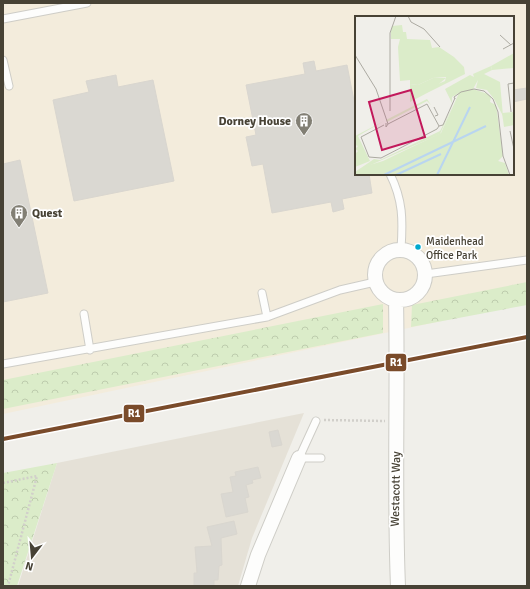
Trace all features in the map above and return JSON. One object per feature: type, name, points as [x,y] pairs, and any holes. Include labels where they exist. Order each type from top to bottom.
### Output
[{"type":"street","points":[[401,249],[416,254],[421,260],[426,274],[422,288],[417,294],[404,300],[396,300],[387,297],[375,282],[376,266],[380,259],[389,252],[401,249]]},
{"type":"street","name":"Westacott Way","points":[[396,300],[397,422],[395,514],[398,586]]},
{"type":"street","points":[[248,586],[258,554],[299,458]]},
{"type":"lane","points":[[3,19],[87,3]]},
{"type":"lane","points":[[3,60],[9,86]]},
{"type":"lane","points":[[391,175],[398,189],[403,217],[401,249]]},
{"type":"lane","points":[[426,274],[527,260]]},
{"type":"lane","points":[[3,364],[90,350],[267,317],[340,290],[375,282]]},
{"type":"lane","points":[[262,293],[267,317]]},
{"type":"lane","points":[[84,314],[90,350]]},
{"type":"lane","points":[[316,421],[299,458],[321,458]]},
{"type":"path","points":[[316,421],[397,422]]},
{"type":"path","points":[[3,482],[37,476],[8,586]]},
{"type":"shaded area","points":[[3,3],[527,3],[527,303],[3,414]]},
{"type":"shaded area","points":[[304,413],[252,538],[238,586],[18,586],[57,463]]},
{"type":"green space","points":[[527,282],[527,305],[411,327],[412,305]]},
{"type":"green space","points":[[383,304],[383,333],[3,409],[3,380]]},
{"type":"green space","points":[[57,463],[17,586],[3,586],[3,473]]},
{"type":"building","name":"Dorney House","points":[[314,61],[316,71],[347,65],[355,106],[355,175],[369,175],[372,193],[342,199],[344,209],[333,212],[331,202],[272,213],[263,164],[252,166],[246,137],[256,135],[246,85],[305,74],[303,63]]},
{"type":"building","points":[[116,75],[118,87],[153,80],[174,181],[74,201],[53,100],[89,92],[86,81]]},
{"type":"building","points":[[527,88],[527,99],[514,102],[514,90]]},
{"type":"building","name":"Quest","points":[[20,160],[48,293],[3,302],[3,164]]},
{"type":"building","points":[[278,430],[282,445],[272,447],[269,432]]},
{"type":"building","points":[[258,467],[261,478],[252,480],[253,483],[246,485],[249,497],[245,498],[248,512],[226,517],[221,494],[233,492],[230,477],[236,476],[235,472]]},
{"type":"building","points":[[234,521],[237,534],[221,538],[222,565],[219,566],[218,580],[214,580],[214,586],[194,586],[194,573],[197,573],[195,547],[212,546],[207,527]]},
{"type":"transit line","name":"R1","points":[[3,439],[527,337]]},
{"type":"place","name":"Dorney House","points":[[304,136]]},
{"type":"place","name":"Quest","points":[[19,228]]},
{"type":"place","name":"Maidenhead Office Park","points":[[418,247]]}]
